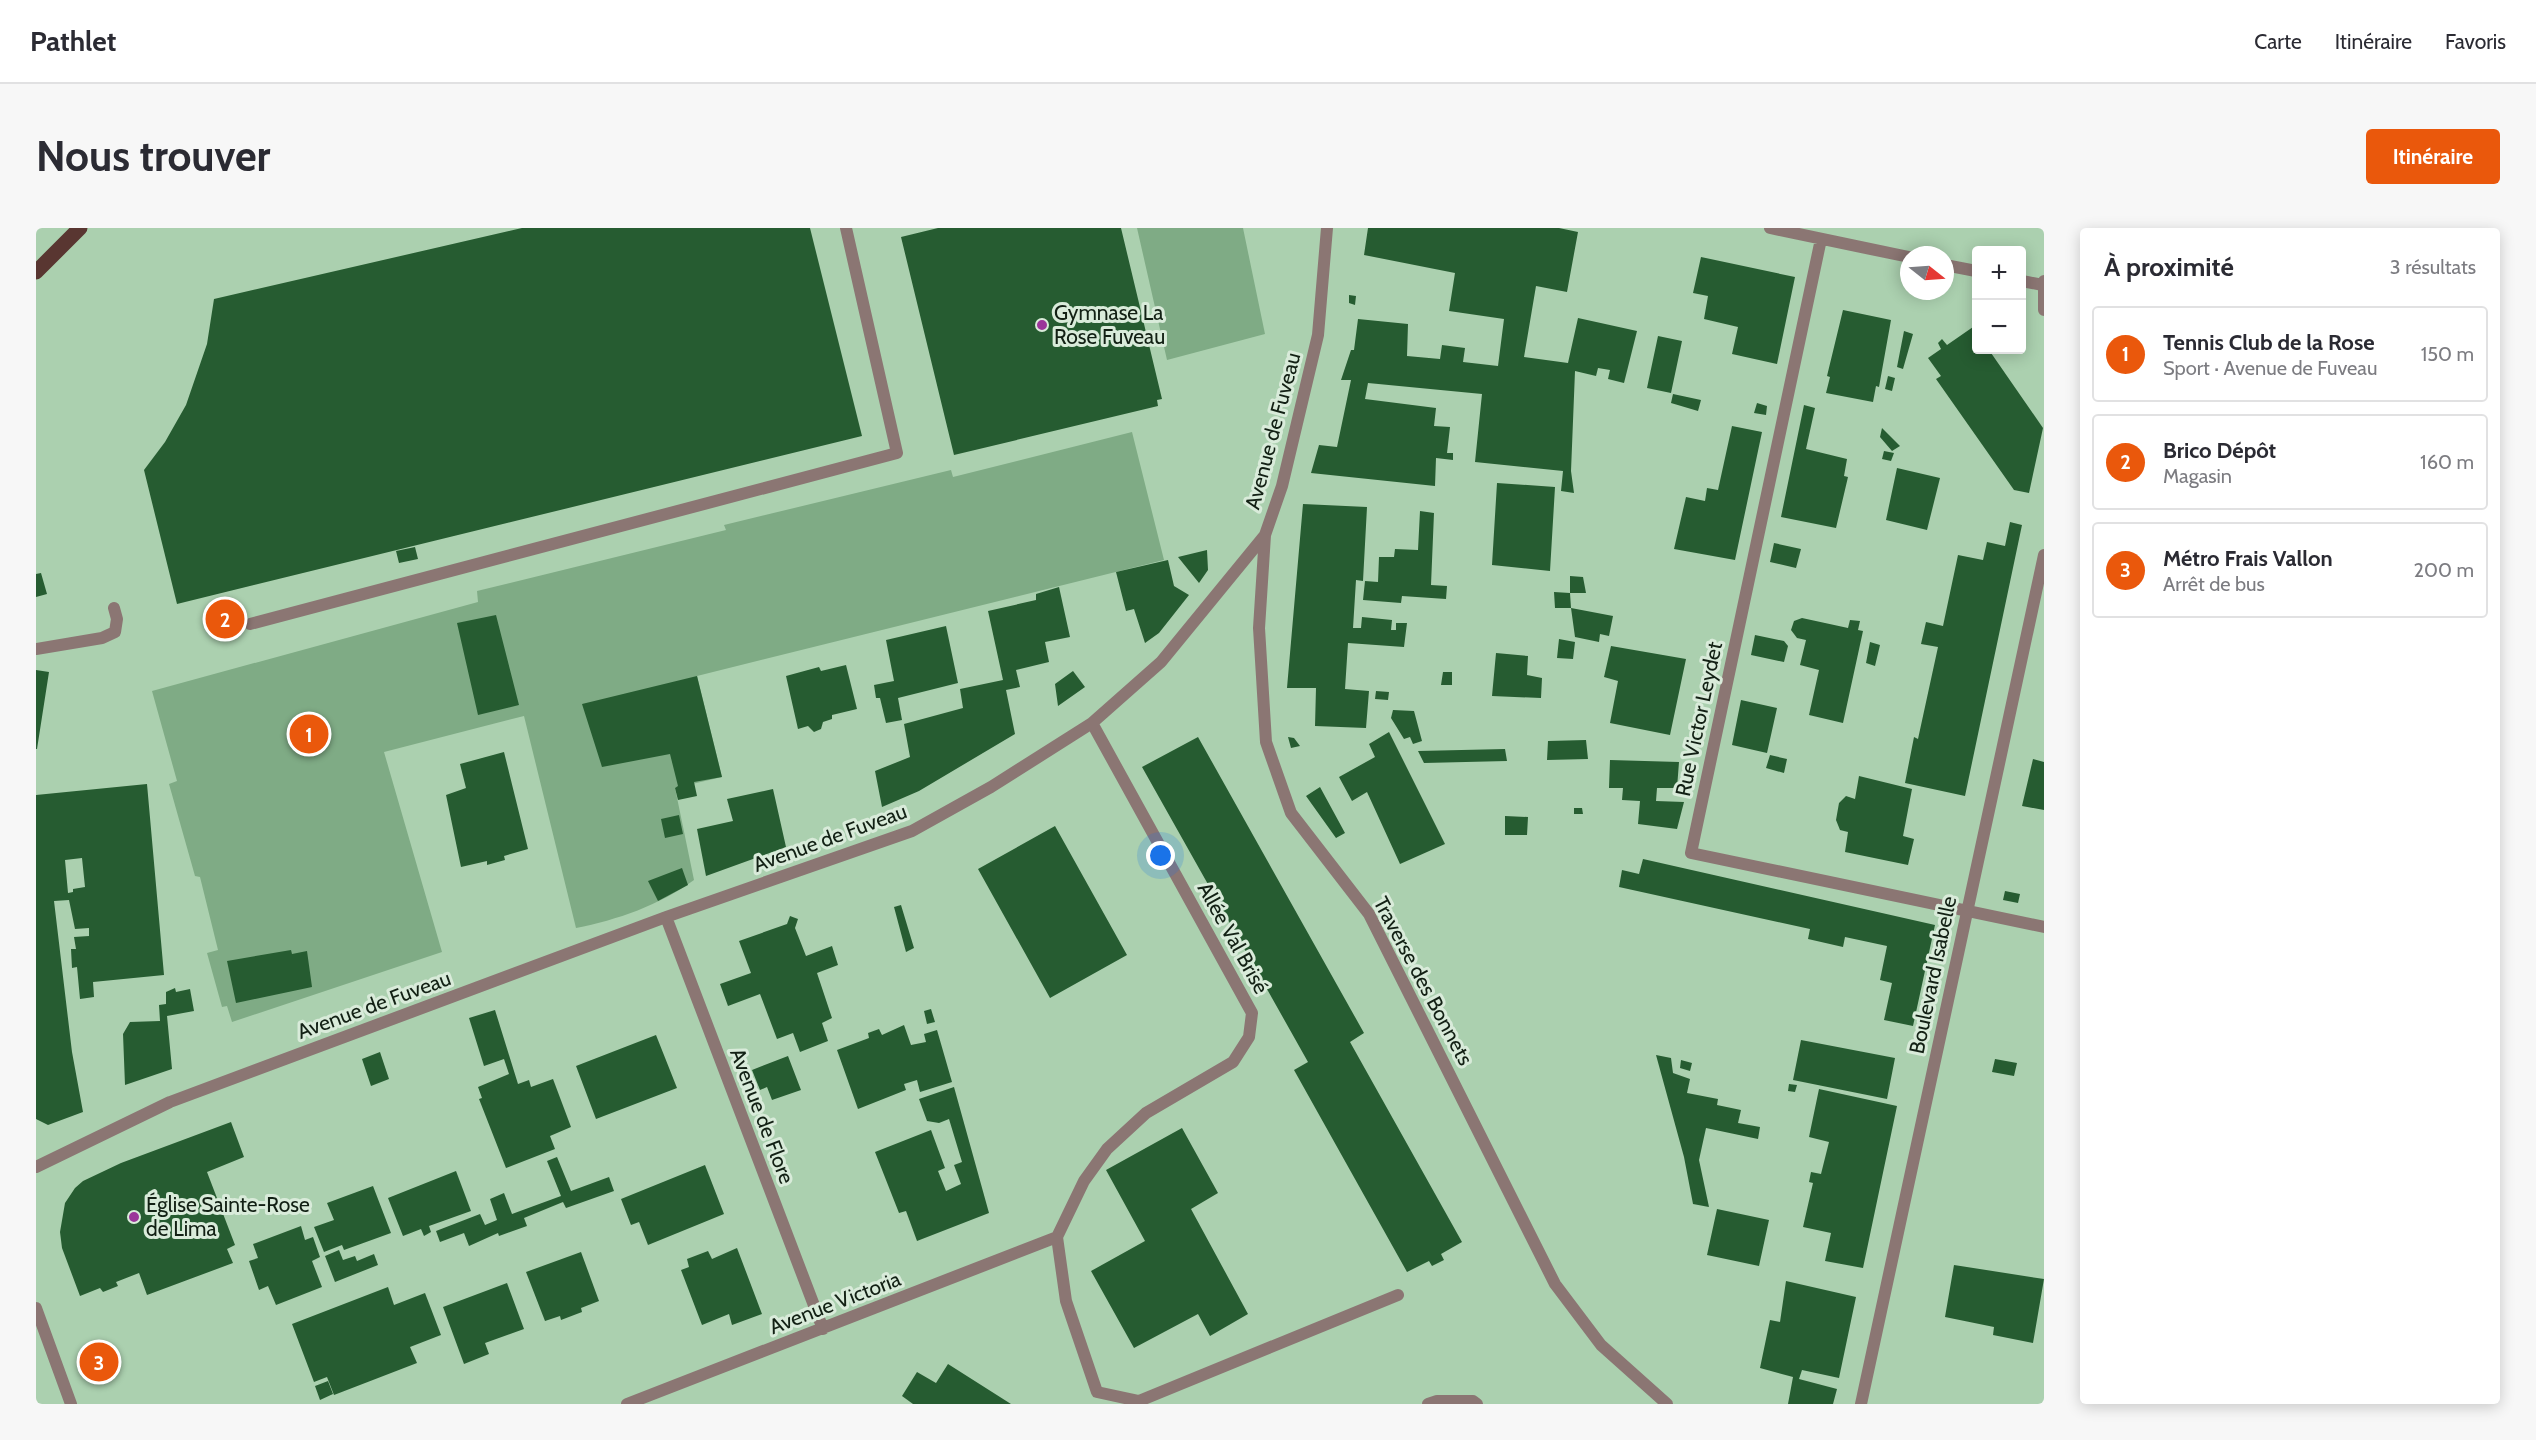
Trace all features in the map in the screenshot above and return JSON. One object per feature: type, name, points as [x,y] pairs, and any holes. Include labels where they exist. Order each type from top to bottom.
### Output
[{"type":"main road","points":[[36,273],[80,228]]},
{"type":"street","points":[[250,624],[897,453],[846,228]]},
{"type":"street","name":"Avenue de Fuveau","points":[[36,1167],[170,1102],[666,917],[912,831],[991,787],[1092,723],[1161,662],[1265,535],[1282,486],[1318,335],[1327,228]]},
{"type":"street","points":[[1770,228],[1900,255]]},
{"type":"street","name":"Rue Victor Leydet","points":[[1821,239],[1690,853],[2044,927]]},
{"type":"street","points":[[1954,266],[1972,270]]},
{"type":"street","points":[[2026,281],[2043,283],[2044,310]]},
{"type":"street","name":"Traverse des Bonnets","points":[[1265,535],[1259,628],[1266,742],[1291,813],[1369,914],[1556,1284],[1601,1344],[1667,1404]]},
{"type":"street","name":"Boulevard Isabelle","points":[[1861,1404],[2044,555]]},
{"type":"street","points":[[36,649],[102,638],[115,632],[117,620],[114,608]]},
{"type":"street","name":"Allée Val Brisé","points":[[1057,1236],[1084,1180],[1107,1149],[1146,1113],[1233,1062],[1249,1037],[1252,1012],[1092,723]]},
{"type":"street","name":"Avenue de Flore","points":[[666,917],[823,1329]]},
{"type":"street","points":[[1057,1236],[1066,1301],[1097,1392],[1139,1401],[1398,1295]]},
{"type":"street","name":"Avenue Victoria","points":[[627,1404],[1057,1236]]},
{"type":"street","points":[[36,1308],[71,1404]]},
{"type":"street","points":[[1428,1404],[1437,1401],[1473,1401],[1477,1404]]},
{"type":"green space","points":[[1137,228],[1243,228],[1265,334],[1167,360]]},
{"type":"green space","points":[[1132,432],[1164,560],[697,676],[722,777],[675,788],[694,880],[681,889],[638,910],[607,921],[576,928],[524,716],[384,752],[442,952],[232,1022],[227,1006],[222,1007],[207,953],[218,950],[200,877],[195,876],[169,784],[177,781],[152,691],[478,602],[477,591],[726,530],[724,525],[951,470],[953,477]]},
{"type":"building","points":[[522,228],[810,228],[862,436],[177,604],[144,470],[165,442],[186,405],[207,344],[214,299]]},
{"type":"building","name":"Gymnase La Rose Fuveau","points":[[938,228],[1121,228],[1162,399],[1157,400],[1158,406],[954,455],[901,237]]},
{"type":"building","points":[[1368,228],[1559,228],[1578,232],[1567,292],[1536,286],[1524,357],[1568,363],[1578,318],[1637,331],[1624,383],[1608,379],[1610,370],[1598,368],[1596,376],[1575,371],[1571,471],[1574,493],[1561,491],[1563,471],[1475,462],[1482,394],[1368,383],[1365,399],[1436,408],[1434,426],[1450,427],[1447,453],[1453,453],[1453,460],[1436,458],[1435,486],[1311,473],[1319,445],[1337,447],[1351,380],[1341,380],[1351,350],[1354,350],[1358,319],[1408,324],[1407,356],[1440,359],[1442,345],[1465,348],[1463,362],[1498,366],[1504,319],[1449,311],[1455,273],[1364,255]]},
{"type":"building","points":[[1701,257],[1795,277],[1777,364],[1732,354],[1738,327],[1704,319],[1708,296],[1693,293]]},
{"type":"building","points":[[1349,295],[1356,296],[1355,305],[1349,303]]},
{"type":"building","points":[[1843,310],[1891,320],[1879,387],[1876,386],[1873,402],[1826,393],[1830,377],[1827,376]]},
{"type":"building","points":[[1972,328],[1972,354],[1992,354],[2043,428],[2029,493],[2014,490],[1936,379],[1941,376],[1928,358],[1941,349],[1938,343],[1942,339],[1947,345]]},
{"type":"building","points":[[1904,331],[1913,334],[1903,369],[1897,367]]},
{"type":"building","points":[[1658,336],[1682,341],[1671,393],[1647,388]]},
{"type":"building","points":[[1888,376],[1895,378],[1892,391],[1885,389]]},
{"type":"building","points":[[1673,394],[1701,400],[1698,411],[1671,403]]},
{"type":"building","points":[[1757,403],[1767,406],[1766,415],[1754,413]]},
{"type":"building","points":[[1804,405],[1815,408],[1806,449],[1847,459],[1844,476],[1848,477],[1836,528],[1781,517]]},
{"type":"building","points":[[1732,426],[1762,432],[1735,560],[1674,549],[1686,497],[1705,501],[1707,488],[1718,490]]},
{"type":"building","points":[[1882,428],[1900,446],[1892,451],[1880,437]]},
{"type":"building","points":[[1884,451],[1894,453],[1891,461],[1882,459]]},
{"type":"building","points":[[1897,468],[1940,478],[1927,530],[1886,520]]},
{"type":"building","points":[[1497,483],[1555,487],[1550,571],[1492,565]]},
{"type":"building","points":[[1303,504],[1367,507],[1363,581],[1356,580],[1353,628],[1361,628],[1362,617],[1392,620],[1391,630],[1396,630],[1396,623],[1407,623],[1404,647],[1348,643],[1345,689],[1369,691],[1366,728],[1315,726],[1316,688],[1287,688]]},
{"type":"building","points":[[1420,511],[1434,513],[1431,585],[1447,586],[1446,599],[1402,596],[1401,603],[1363,600],[1365,581],[1378,582],[1379,557],[1394,557],[1395,549],[1418,550]]},
{"type":"building","points":[[2010,522],[2022,525],[1965,796],[1905,783],[1914,737],[1918,739],[1938,647],[1921,644],[1926,622],[1943,626],[1958,555],[1983,560],[1987,542],[2005,546]]},
{"type":"building","points":[[1774,543],[1801,549],[1796,568],[1770,562]]},
{"type":"building","points":[[415,547],[418,559],[399,563],[396,551]]},
{"type":"building","points":[[1207,550],[1208,570],[1199,583],[1178,557]]},
{"type":"building","points":[[1168,560],[1174,586],[1189,595],[1159,633],[1145,643],[1134,609],[1126,611],[1116,572]]},
{"type":"building","points":[[41,573],[47,594],[36,597],[36,574]]},
{"type":"building","points":[[1570,576],[1583,577],[1586,593],[1570,593]]},
{"type":"building","points":[[1059,587],[1070,637],[1045,642],[1049,662],[1016,670],[1020,687],[1006,690],[1015,734],[919,791],[882,807],[875,771],[910,757],[904,724],[963,708],[960,689],[1003,680],[988,611],[1036,600],[1036,594]]},
{"type":"building","points":[[1554,592],[1570,593],[1571,608],[1555,608]]},
{"type":"building","points":[[1571,608],[1613,616],[1609,636],[1600,634],[1599,642],[1575,637]]},
{"type":"building","points":[[496,615],[519,705],[478,715],[457,623]]},
{"type":"building","points":[[1802,618],[1848,628],[1850,620],[1860,621],[1858,630],[1863,631],[1843,723],[1809,715],[1819,670],[1800,665],[1806,640],[1797,638],[1791,630],[1794,621]]},
{"type":"building","points":[[946,626],[958,683],[898,698],[902,720],[886,723],[880,698],[876,698],[874,685],[894,681],[886,640]]},
{"type":"building","points":[[1755,635],[1784,641],[1788,646],[1784,662],[1751,655]]},
{"type":"building","points":[[1559,639],[1575,642],[1573,659],[1557,658]]},
{"type":"building","points":[[1870,642],[1880,645],[1875,666],[1866,663]]},
{"type":"building","points":[[1611,646],[1686,659],[1670,735],[1610,723],[1618,681],[1604,677]]},
{"type":"building","points":[[1496,653],[1528,656],[1527,675],[1542,678],[1541,698],[1492,696]]},
{"type":"building","points":[[846,665],[857,709],[832,715],[832,719],[823,722],[821,729],[814,732],[808,726],[798,729],[786,676],[819,667],[821,671]]},
{"type":"building","points":[[36,670],[49,672],[37,749],[36,749]]},
{"type":"building","points":[[1073,671],[1085,687],[1058,706],[1055,684]]},
{"type":"building","points":[[1443,672],[1452,672],[1452,685],[1441,685]]},
{"type":"building","points":[[697,676],[722,777],[694,782],[697,796],[678,800],[675,788],[678,786],[670,754],[602,767],[582,704]]},
{"type":"building","points":[[1376,691],[1389,692],[1388,700],[1375,699]]},
{"type":"building","points":[[1741,700],[1777,708],[1767,753],[1732,745]]},
{"type":"building","points":[[1393,710],[1414,711],[1422,741],[1413,744],[1410,737],[1404,739],[1391,718]]},
{"type":"building","points":[[1389,732],[1445,844],[1400,864],[1367,792],[1352,801],[1339,777],[1375,757],[1369,744]]},
{"type":"building","points":[[1198,737],[1364,1033],[1350,1042],[1462,1242],[1441,1254],[1444,1260],[1432,1266],[1429,1261],[1407,1272],[1294,1070],[1308,1062],[1142,767]]},
{"type":"building","points":[[1288,737],[1294,738],[1300,746],[1291,748]]},
{"type":"building","points":[[1586,740],[1588,759],[1547,760],[1548,741]]},
{"type":"building","points":[[1505,749],[1507,761],[1424,763],[1418,751]]},
{"type":"building","points":[[504,752],[528,849],[504,856],[505,860],[487,865],[487,861],[461,867],[446,795],[466,788],[460,764]]},
{"type":"building","points":[[1770,755],[1787,759],[1784,773],[1766,768]]},
{"type":"building","points":[[2033,759],[2044,762],[2044,810],[2022,806]]},
{"type":"building","points":[[1610,760],[1679,762],[1677,788],[1657,788],[1656,801],[1684,802],[1677,829],[1638,824],[1640,801],[1622,800],[1623,788],[1609,788]]},
{"type":"building","points":[[1859,776],[1912,789],[1903,836],[1914,839],[1908,865],[1845,852],[1848,832],[1840,830],[1836,820],[1839,803],[1846,796],[1855,799]]},
{"type":"building","points":[[147,784],[164,975],[93,982],[94,997],[80,999],[77,967],[72,968],[71,949],[76,949],[74,937],[89,936],[89,928],[75,929],[69,900],[54,901],[72,1052],[83,1112],[48,1125],[36,1119],[36,795]],"holes":[[[82,858],[85,887],[73,889],[73,892],[68,893],[65,860]]]},
{"type":"building","points":[[1320,787],[1345,833],[1336,838],[1306,796]]},
{"type":"building","points":[[773,789],[786,847],[706,876],[697,829],[733,821],[727,799]]},
{"type":"building","points":[[1574,808],[1582,808],[1583,814],[1574,814]]},
{"type":"building","points":[[679,815],[683,834],[665,838],[661,819]]},
{"type":"building","points":[[1505,816],[1528,817],[1527,835],[1505,835]]},
{"type":"building","points":[[1055,826],[1127,955],[1050,998],[978,869]]},
{"type":"building","points":[[1643,859],[1935,925],[1913,1026],[1884,1020],[1892,983],[1880,980],[1887,946],[1845,937],[1843,947],[1808,939],[1810,929],[1619,887],[1622,870],[1639,874]]},
{"type":"building","points":[[682,868],[688,885],[658,901],[648,881]]},
{"type":"building","points":[[2005,891],[2020,894],[2018,903],[2003,900]]},
{"type":"building","points":[[901,905],[914,948],[906,952],[894,907]]},
{"type":"building","points":[[790,916],[798,919],[795,928],[806,956],[832,946],[838,965],[817,973],[832,1018],[822,1023],[828,1041],[800,1052],[793,1033],[777,1039],[760,994],[728,1006],[720,984],[751,973],[739,941],[787,924]]},
{"type":"building","points":[[291,950],[292,954],[307,951],[312,987],[236,1003],[227,961]]},
{"type":"building","points":[[175,988],[176,992],[190,989],[194,1011],[167,1016],[172,1069],[125,1085],[123,1034],[130,1022],[160,1021],[159,1005],[166,1004],[166,992]]},
{"type":"building","points":[[931,1009],[935,1022],[927,1024],[924,1011]]},
{"type":"building","points":[[495,1010],[518,1084],[529,1080],[531,1087],[553,1079],[571,1127],[550,1136],[555,1149],[506,1168],[479,1099],[482,1098],[478,1087],[509,1074],[504,1059],[484,1066],[469,1018]]},
{"type":"building","points":[[904,1025],[911,1045],[926,1042],[924,1034],[937,1030],[952,1082],[920,1092],[917,1080],[904,1084],[906,1090],[858,1109],[837,1050],[869,1038],[868,1033],[879,1029],[882,1035]]},
{"type":"building","points":[[656,1035],[677,1088],[596,1119],[576,1066]]},
{"type":"building","points":[[1801,1040],[1895,1058],[1887,1099],[1793,1080]]},
{"type":"building","points":[[380,1052],[389,1079],[371,1086],[362,1059]]},
{"type":"building","points":[[1656,1055],[1671,1058],[1673,1073],[1690,1079],[1687,1093],[1718,1099],[1717,1105],[1741,1110],[1738,1123],[1760,1127],[1758,1139],[1706,1128],[1699,1160],[1709,1207],[1693,1204],[1684,1157]]},
{"type":"building","points":[[788,1056],[801,1090],[772,1100],[767,1087],[760,1090],[752,1070]]},
{"type":"building","points":[[1995,1059],[2017,1063],[2014,1076],[1992,1072]]},
{"type":"building","points":[[1681,1060],[1692,1063],[1690,1071],[1680,1068]]},
{"type":"building","points":[[1789,1084],[1797,1085],[1795,1092],[1788,1091]]},
{"type":"building","points":[[954,1087],[989,1213],[917,1241],[906,1211],[899,1213],[875,1152],[931,1130],[945,1168],[938,1171],[946,1191],[961,1184],[954,1165],[962,1162],[949,1119],[939,1123],[927,1121],[919,1099]]},
{"type":"building","points":[[1819,1089],[1897,1106],[1863,1268],[1825,1261],[1831,1233],[1803,1227],[1813,1183],[1809,1182],[1811,1172],[1821,1174],[1829,1142],[1809,1137]]},
{"type":"building","name":"Église Sainte-Rose de Lima","points":[[231,1122],[244,1157],[207,1172],[235,1245],[227,1249],[233,1263],[147,1295],[139,1273],[116,1282],[118,1286],[103,1292],[100,1288],[80,1296],[62,1248],[60,1232],[65,1203],[75,1188],[83,1181],[121,1163]]},
{"type":"building","points":[[1182,1128],[1218,1193],[1191,1209],[1248,1314],[1210,1336],[1198,1314],[1134,1348],[1091,1271],[1145,1241],[1106,1170]]},
{"type":"building","points":[[557,1157],[571,1191],[609,1177],[614,1191],[566,1208],[563,1202],[524,1218],[527,1226],[499,1236],[498,1233],[469,1246],[464,1233],[440,1242],[436,1231],[480,1214],[485,1225],[497,1220],[490,1199],[504,1193],[512,1214],[561,1196],[547,1161]]},
{"type":"building","points":[[705,1165],[724,1214],[648,1245],[639,1222],[631,1225],[621,1199]]},
{"type":"building","points":[[456,1171],[471,1211],[429,1226],[431,1232],[424,1236],[421,1229],[403,1236],[388,1198]]},
{"type":"building","points":[[373,1186],[391,1233],[344,1250],[342,1245],[324,1252],[314,1227],[334,1220],[327,1203]]},
{"type":"building","points":[[1717,1209],[1769,1220],[1759,1266],[1707,1255]]},
{"type":"building","points":[[301,1226],[305,1240],[313,1237],[320,1257],[312,1261],[322,1287],[276,1305],[268,1286],[259,1290],[249,1261],[258,1258],[253,1244]]},
{"type":"building","points":[[737,1248],[762,1314],[732,1325],[729,1314],[702,1325],[681,1270],[689,1267],[687,1259],[708,1251],[712,1259]]},
{"type":"building","points":[[339,1250],[343,1260],[355,1256],[357,1261],[374,1254],[378,1265],[335,1282],[325,1256]]},
{"type":"building","points":[[581,1252],[599,1301],[581,1308],[582,1312],[561,1320],[560,1316],[545,1321],[526,1272]]},
{"type":"building","points":[[1954,1265],[2044,1279],[2033,1343],[1993,1335],[1994,1327],[1945,1317]]},
{"type":"building","points":[[1786,1281],[1856,1297],[1839,1378],[1802,1370],[1799,1379],[1837,1389],[1833,1404],[1788,1404],[1793,1377],[1760,1368],[1770,1320],[1780,1322]]},
{"type":"building","points":[[507,1283],[524,1329],[485,1343],[489,1354],[464,1364],[443,1307]]},
{"type":"building","points":[[388,1287],[394,1305],[425,1293],[441,1335],[410,1347],[417,1363],[334,1395],[327,1377],[314,1382],[292,1324]]},
{"type":"building","points":[[948,1364],[1011,1404],[913,1404],[902,1396],[917,1372],[936,1383]]},
{"type":"building","points":[[328,1381],[333,1394],[320,1400],[315,1386]]},
{"type":"place","name":"Gymnase La Rose Fuveau","points":[[1042,325]]},
{"type":"place","name":"Brico Dépôt","points":[[225,619]]},
{"type":"place","name":"Tennis Club de la Rose","points":[[309,734]]},
{"type":"place","name":"Église Sainte-Rose de Lima","points":[[134,1217]]},
{"type":"place","name":"Métro Frais Vallon","points":[[99,1362]]}]
